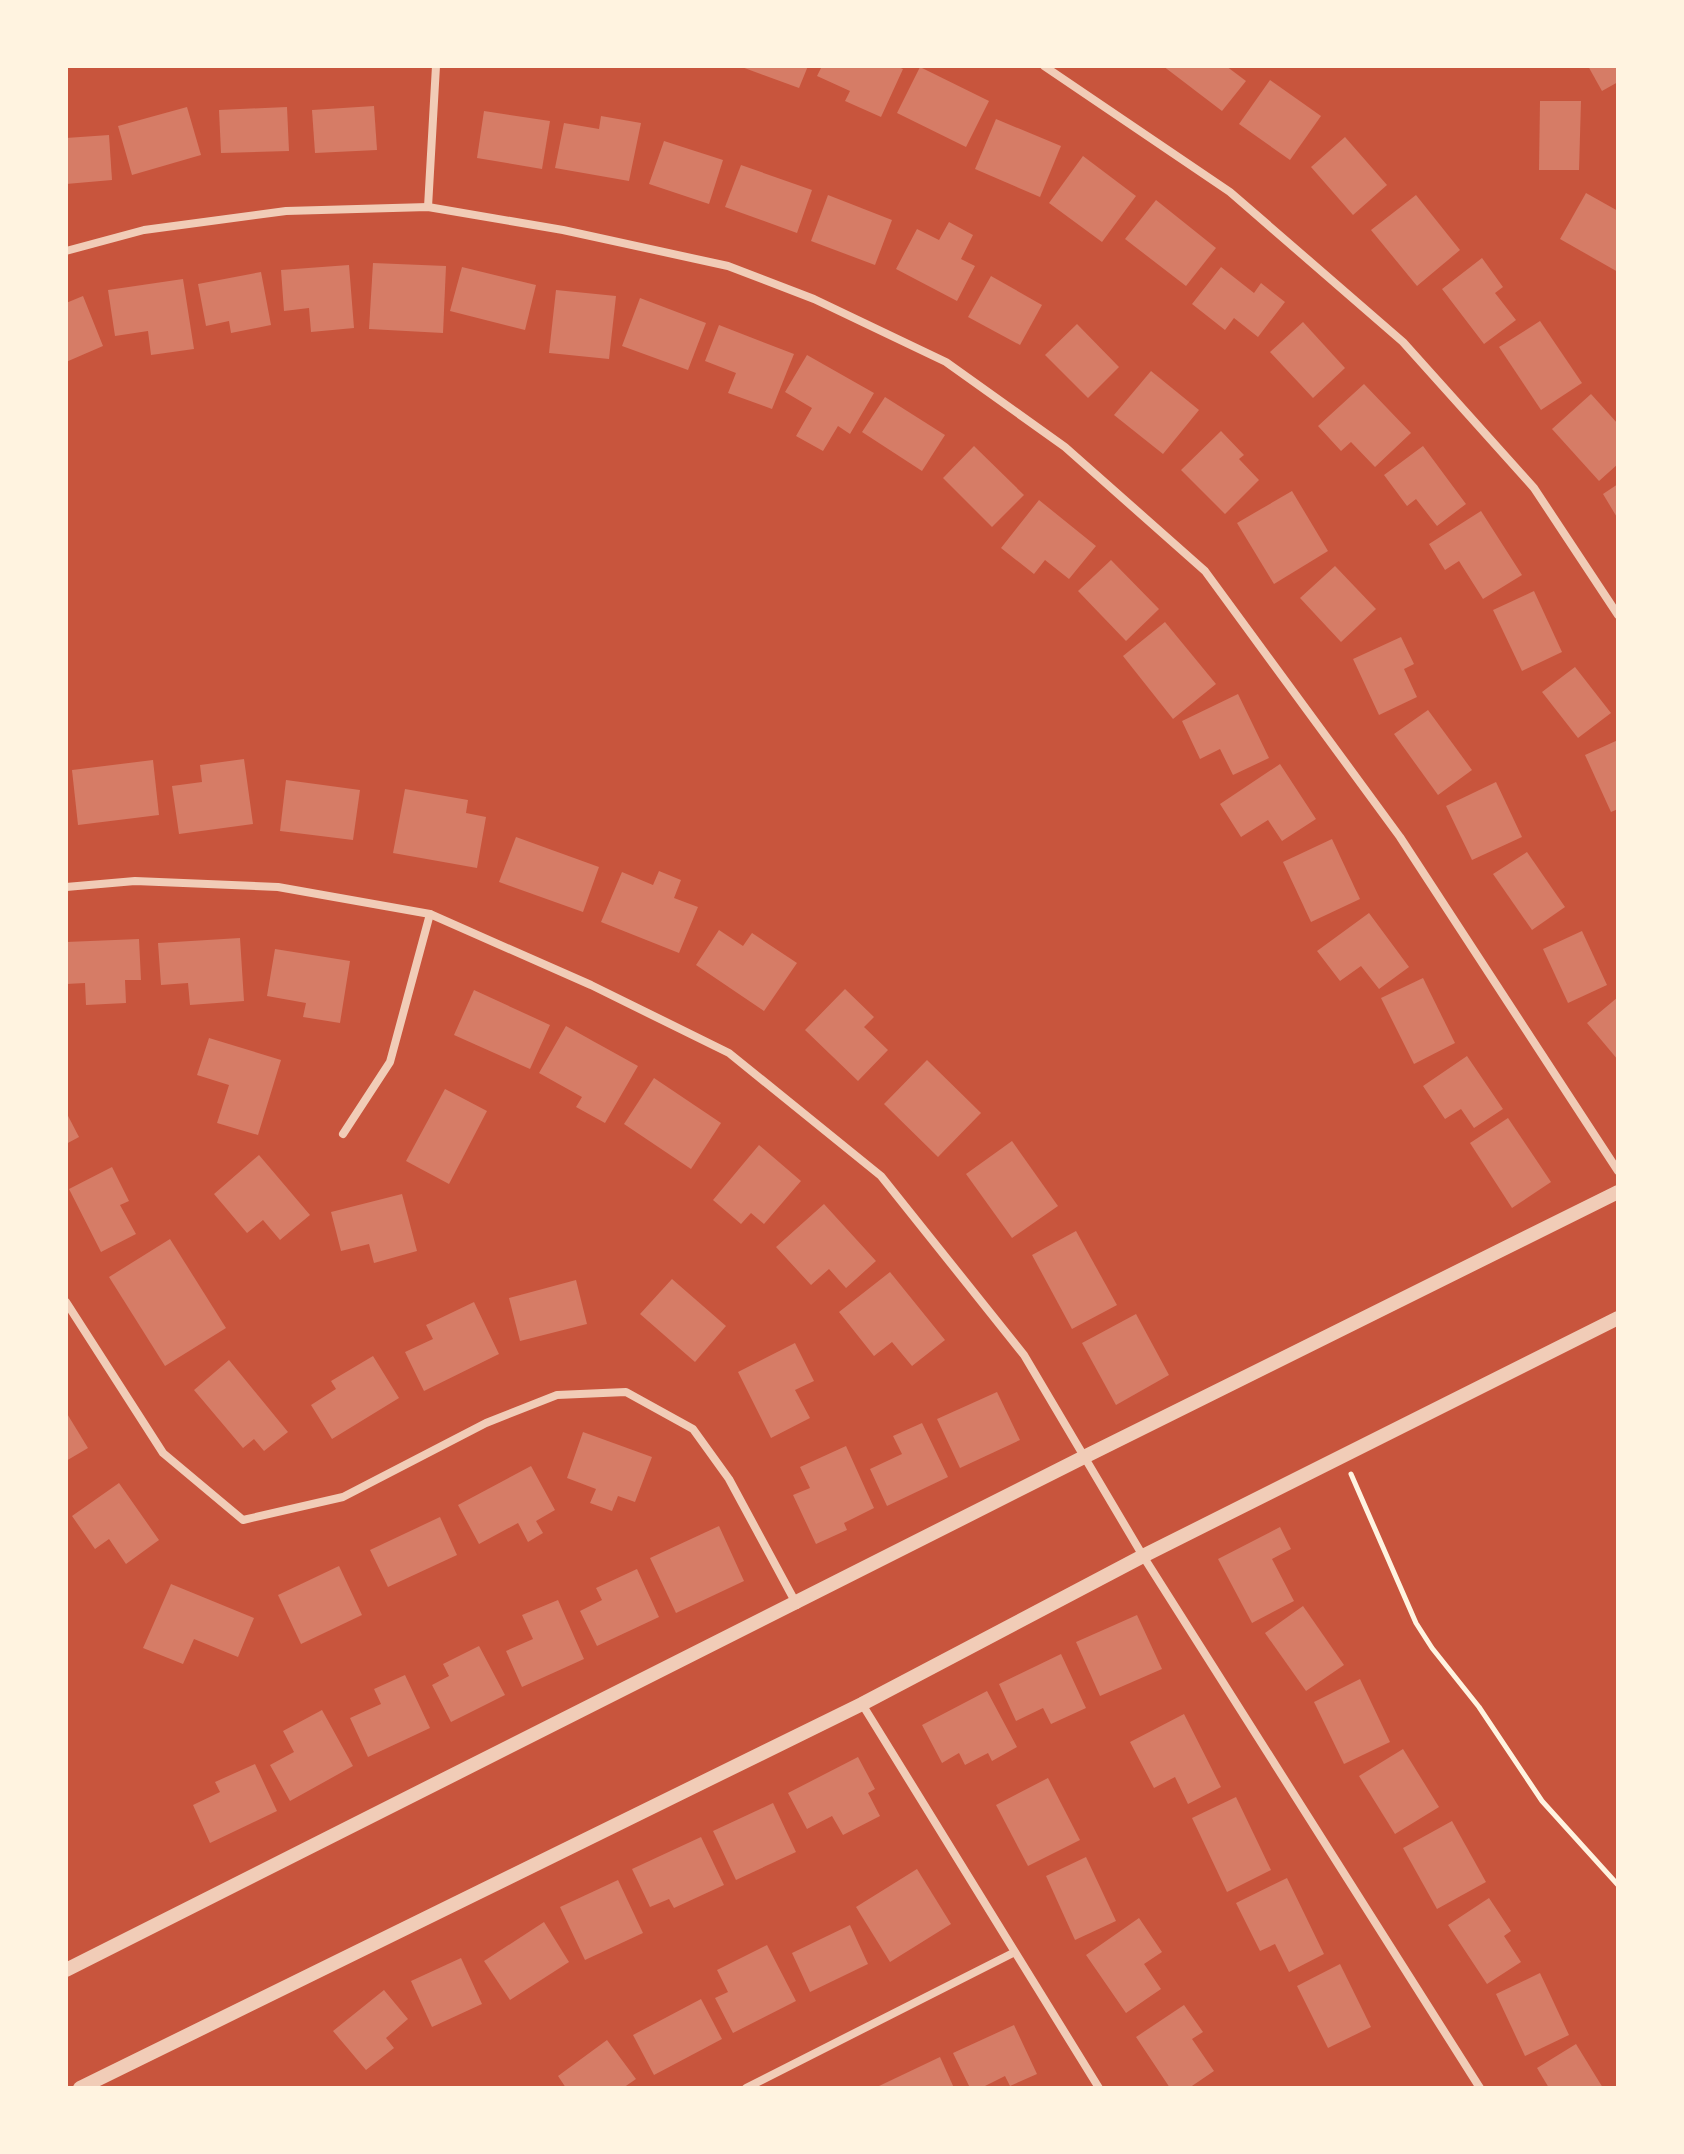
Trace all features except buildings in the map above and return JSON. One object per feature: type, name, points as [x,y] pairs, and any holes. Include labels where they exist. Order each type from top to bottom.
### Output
[{"type":"street","points":[[428,207],[436,66]]},
{"type":"street","points":[[1044,66],[1230,192],[1403,342],[1534,488],[1618,615]]},
{"type":"street","points":[[66,251],[144,230],[286,211],[428,207],[563,230],[728,266],[814,299],[946,362],[1065,447],[1205,571],[1400,837],[1618,1171]]},
{"type":"street","points":[[66,887],[135,881],[278,887],[430,914],[591,985],[729,1053],[881,1176],[1024,1355],[1143,1556],[1480,2088]]},
{"type":"street","points":[[343,1134],[390,1062],[430,914]]},
{"type":"street","points":[[66,1970],[797,1605],[1084,1457],[1618,1192]]},
{"type":"street","points":[[66,1302],[163,1453],[243,1520],[343,1497],[486,1423],[557,1395],[626,1392],[693,1429],[729,1479],[797,1605]]},
{"type":"street","points":[[80,2088],[862,1704],[1143,1556],[1618,1318]]},
{"type":"street","points":[[862,1704],[1099,2088]]},
{"type":"street","points":[[746,2088],[1013,1953]]},
{"type":"path","points":[[1351,1473],[1416,1623],[1432,1648],[1479,1707],[1542,1801],[1618,1885]]}]
